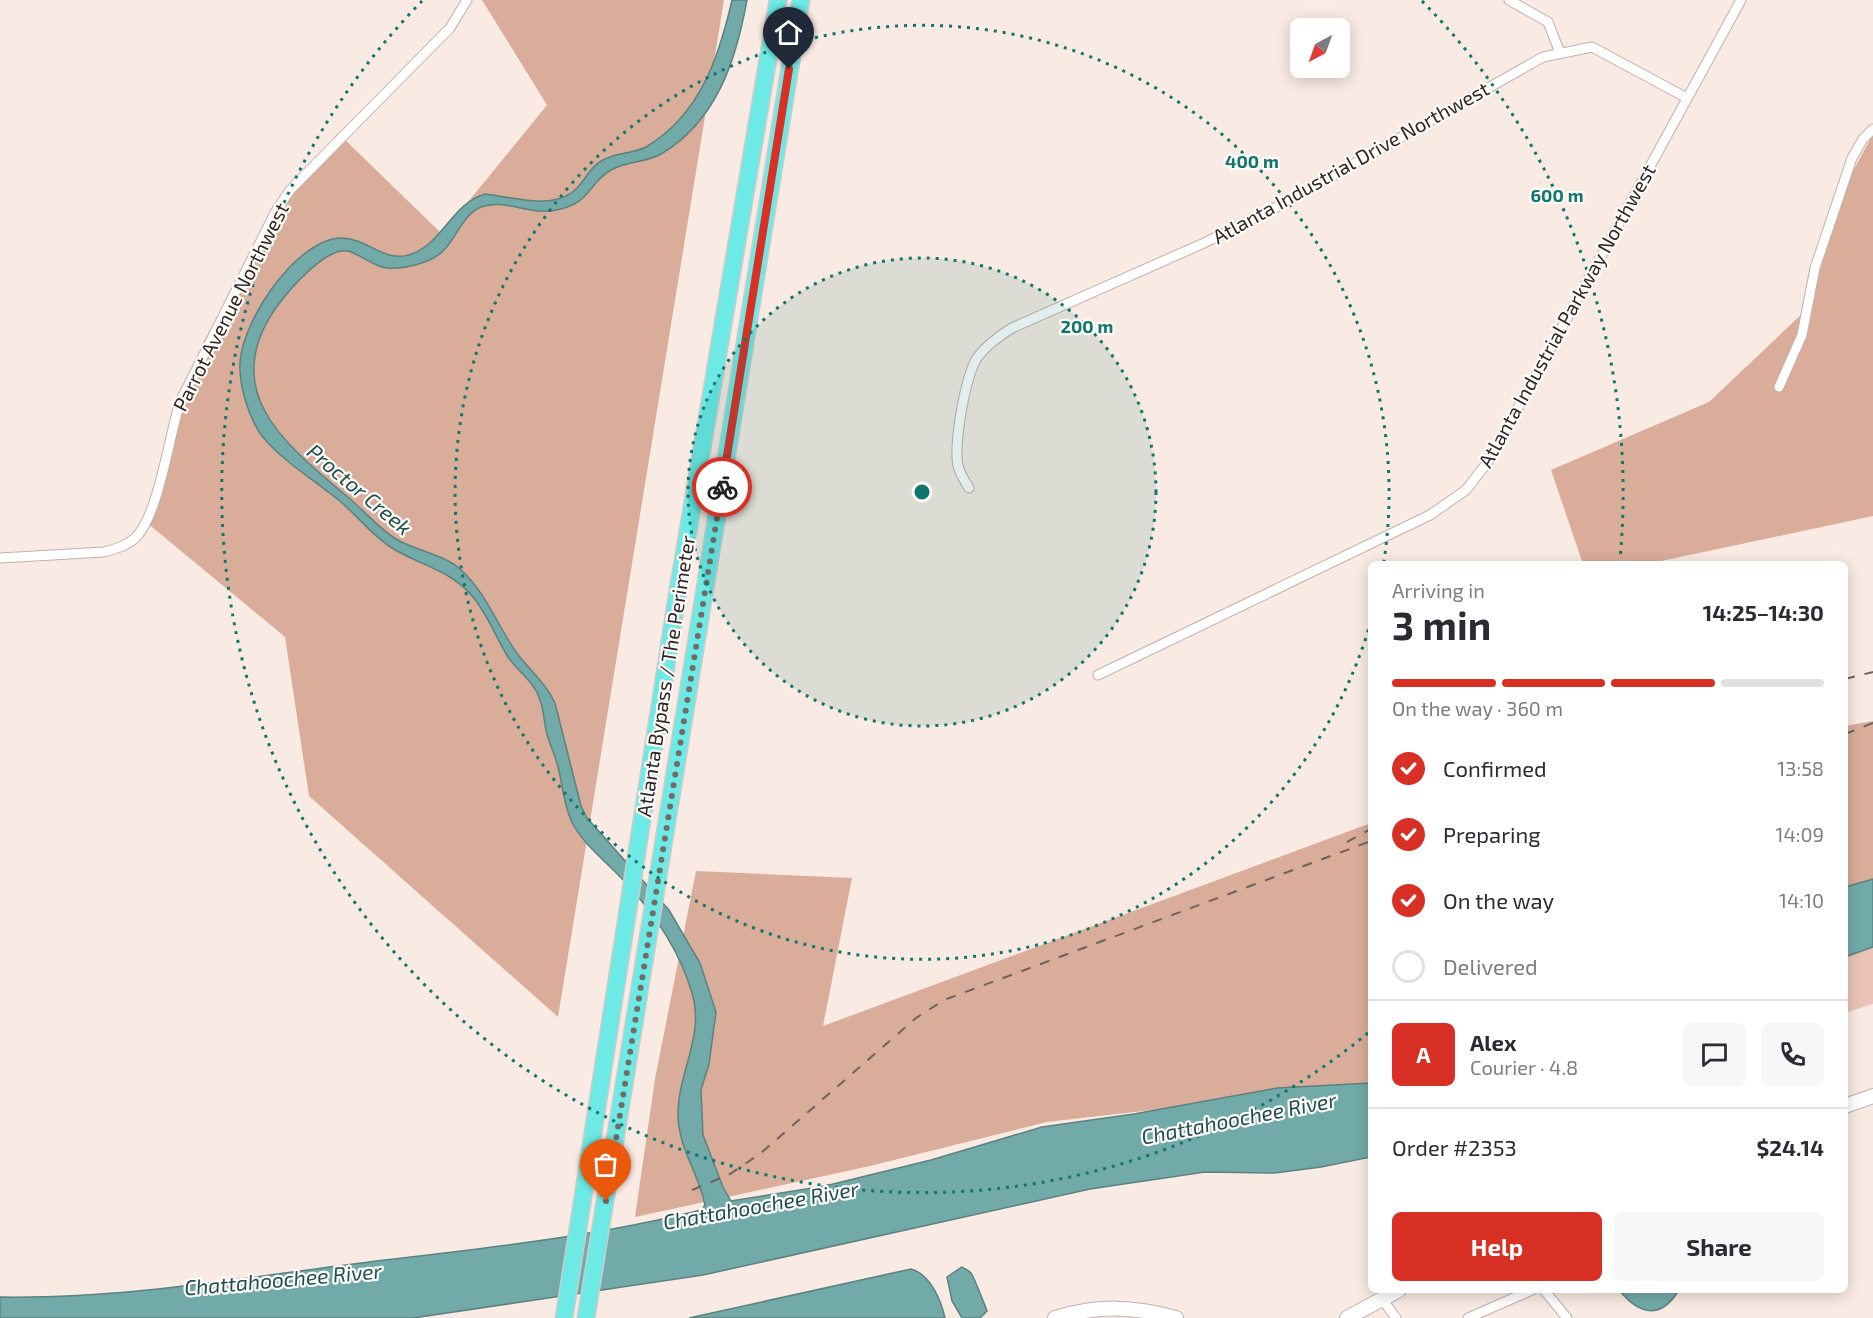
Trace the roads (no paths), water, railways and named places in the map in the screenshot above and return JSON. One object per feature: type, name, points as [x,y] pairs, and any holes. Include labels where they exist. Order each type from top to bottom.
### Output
[{"type":"highway","name":"Atlanta Bypass / The Perimeter","points":[[564,1318],[678,590],[778,0]]},
{"type":"highway","name":"Atlanta Bypass / The Perimeter","points":[[586,1318],[801,0]]},
{"type":"street","name":"Parrot Avenue Northwest","points":[[0,558],[104,552],[120,548],[134,539],[145,526],[152,512],[170,431],[180,402],[276,211],[307,170],[450,28],[467,0]]},
{"type":"street","points":[[1509,0],[1548,22],[1560,53]]},
{"type":"street","name":"Atlanta Industrial Parkway Northwest","points":[[1098,675],[1430,515],[1466,490],[1490,459],[1741,0]]},
{"type":"street","name":"Atlanta Industrial Drive Northwest","points":[[969,488],[960,474],[957,458],[966,386],[978,358],[998,337],[1283,204],[1543,57],[1592,47],[1687,98]]},
{"type":"street","points":[[1779,387],[1802,335],[1815,268],[1852,158],[1870,132]]},
{"type":"street","points":[[1848,1105],[1873,1096]]},
{"type":"street","points":[[1347,1318],[1393,1293]]},
{"type":"street","points":[[1468,1318],[1525,1293]]},
{"type":"street","points":[[1546,1293],[1567,1318]]},
{"type":"street","points":[[1382,1299],[1396,1318]]},
{"type":"street","points":[[1055,1318],[1091,1309],[1112,1307],[1131,1308],[1176,1318]]},
{"type":"water","name":"Chattahoochee River","points":[[732,0],[747,0],[730,66],[710,107],[697,124],[661,154],[611,170],[597,181],[583,198],[568,207],[537,211],[499,205],[481,207],[469,215],[443,251],[421,263],[397,268],[382,267],[351,252],[342,251],[320,261],[309,270],[275,309],[259,338],[254,365],[256,390],[266,413],[300,455],[382,529],[396,539],[446,560],[460,569],[478,589],[519,656],[551,696],[555,703],[581,806],[587,818],[669,910],[700,963],[716,1012],[709,1064],[701,1090],[703,1135],[723,1187],[731,1201],[825,1186],[931,1160],[1042,1127],[1134,1114],[1277,1088],[1368,1083],[1368,1158],[1275,1173],[1205,1172],[1090,1189],[703,1275],[413,1318],[0,1318],[0,1297],[45,1297],[136,1291],[489,1247],[659,1220],[701,1210],[705,1205],[681,1138],[678,1114],[682,1083],[695,1024],[692,993],[681,963],[656,920],[636,894],[591,848],[574,826],[566,804],[538,694],[508,657],[483,611],[464,588],[445,574],[385,543],[341,502],[270,445],[262,436],[250,414],[240,371],[241,353],[258,310],[288,269],[305,253],[323,242],[341,238],[360,242],[393,256],[412,254],[432,241],[464,205],[485,194],[534,201],[558,199],[569,195],[599,163],[608,157],[646,147],[665,134],[680,119],[704,83],[721,43]]},
{"type":"water","points":[[1873,879],[1873,947],[1848,956],[1848,886]]},
{"type":"water","points":[[962,1267],[972,1275],[987,1311],[980,1318],[962,1318],[952,1301],[947,1277]]},
{"type":"water","points":[[911,1269],[924,1276],[934,1289],[945,1318],[689,1318]]},
{"type":"water","points":[[1622,1293],[1677,1293],[1666,1306],[1651,1311],[1627,1299]]},
{"type":"railway","points":[[1848,678],[1873,672]]},
{"type":"railway","points":[[1848,733],[1873,723]]},
{"type":"railway","points":[[1347,842],[1368,831]]},
{"type":"railway","points":[[692,1190],[730,1174],[761,1153],[916,1018],[944,1000],[1368,842]]},
{"type":"water label","name":"Proctor Creek","points":[[359,490]]}]
